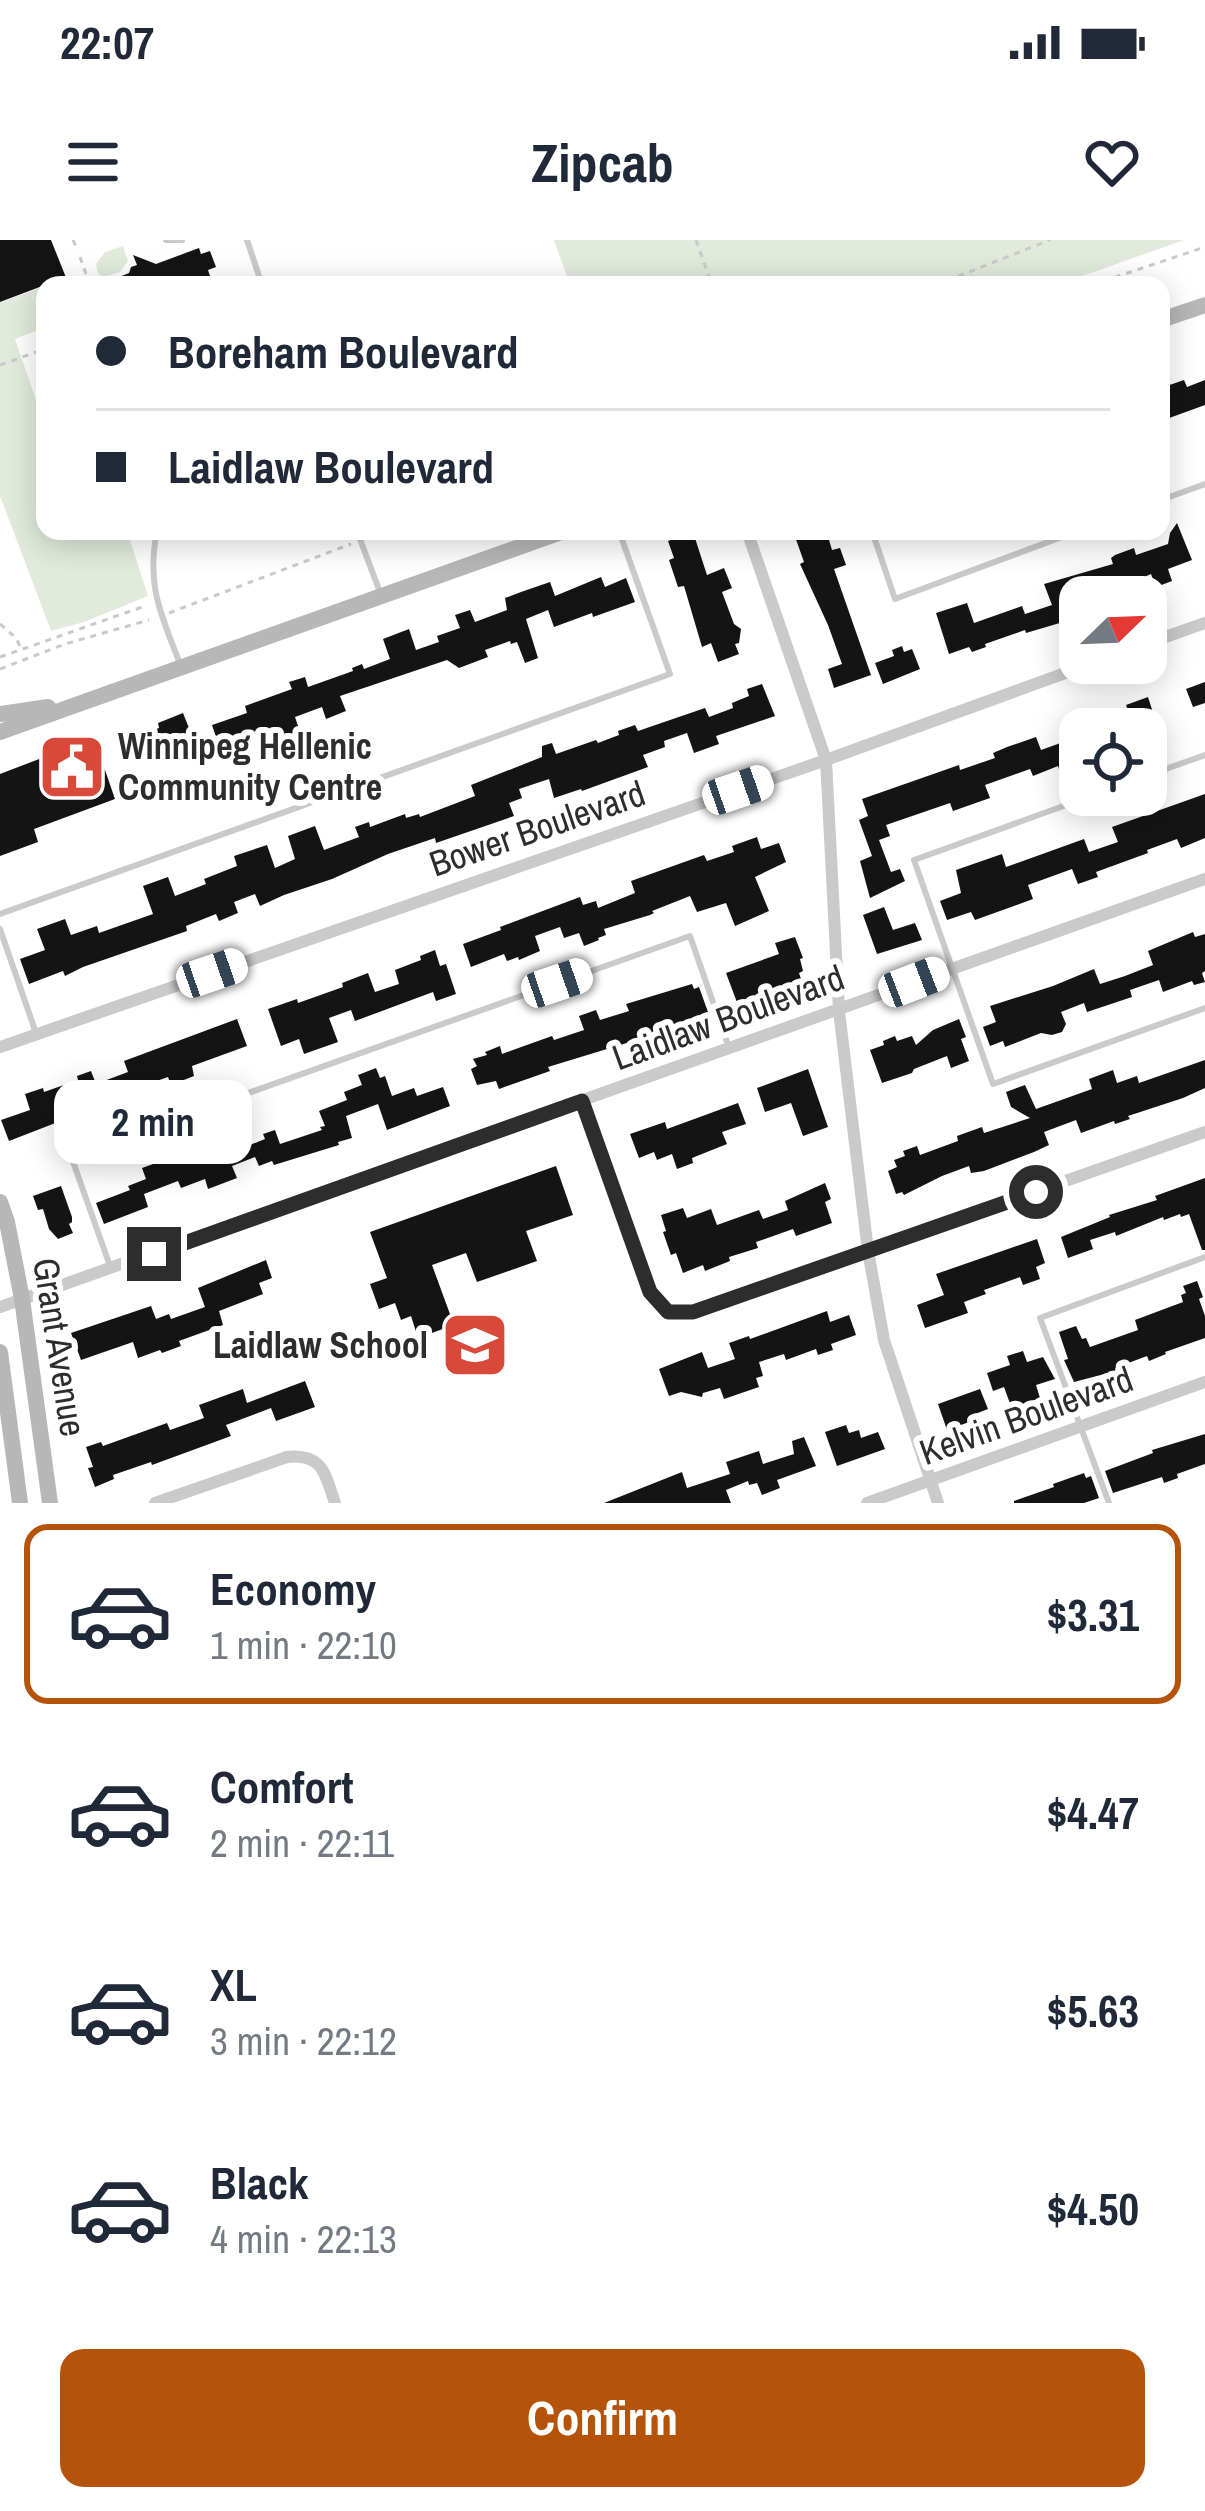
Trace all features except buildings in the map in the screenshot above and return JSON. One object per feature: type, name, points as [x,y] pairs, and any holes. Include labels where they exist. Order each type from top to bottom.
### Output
[{"type":"street","points":[[1170,317],[1205,305]]},
{"type":"street","points":[[0,732],[538,540]]},
{"type":"street","points":[[750,540],[826,760],[839,1011],[868,1251],[884,1340],[938,1503]]},
{"type":"street","points":[[1167,637],[1205,623]]},
{"type":"street","name":"Bower Boulevard","points":[[0,1047],[1059,675]]},
{"type":"street","points":[[0,714],[84,701]]},
{"type":"street","name":"Laidlaw Boulevard","points":[[0,1307],[1205,879]]},
{"type":"street","points":[[582,1101],[650,1292],[668,1312],[693,1312],[1205,1132]]},
{"type":"street","name":"Grant Avenue","points":[[0,1202],[22,1299],[50,1503]]},
{"type":"street","name":"Grant Avenue","points":[[0,1352],[20,1503]]},
{"type":"street","name":"Kelvin Boulevard","points":[[867,1503],[1205,1382]]},
{"type":"street","points":[[155,1503],[305,1455],[320,1464],[335,1503]]},
{"type":"lane","points":[[166,240],[182,240]]},
{"type":"lane","points":[[247,240],[259,276]]},
{"type":"lane","points":[[1170,497],[1205,484]]},
{"type":"lane","points":[[155,540],[151,563],[157,602],[181,668]]},
{"type":"lane","points":[[0,914],[670,674],[622,540]]},
{"type":"lane","points":[[875,540],[895,598],[1053,540]]},
{"type":"lane","points":[[361,541],[381,595]]},
{"type":"lane","points":[[1167,769],[1205,755]]},
{"type":"lane","points":[[1059,808],[914,860],[993,1084],[1205,1008]]},
{"type":"lane","points":[[0,928],[36,1034]]},
{"type":"lane","points":[[111,1269],[70,1156],[690,936],[730,1048]]},
{"type":"lane","points":[[1109,1503],[1040,1318],[1205,1257]]},
{"type":"path","points":[[73,240],[77,250]]},
{"type":"path","points":[[696,240],[709,276]]},
{"type":"path","points":[[959,276],[1050,240]]},
{"type":"path","points":[[1119,276],[1205,247]]},
{"type":"path","points":[[80,257],[87,276]]},
{"type":"path","points":[[0,365],[36,352]]},
{"type":"path","points":[[0,669],[162,616],[364,540]]},
{"type":"path","points":[[0,657],[157,602]]},
{"type":"path","points":[[0,624],[22,649]]},
{"type":"green space","points":[[554,240],[1184,240],[1082,276],[567,276]]},
{"type":"green space","points":[[123,246],[128,261],[120,272],[98,274],[96,264],[105,252]]},
{"type":"green space","points":[[36,289],[36,331],[15,339],[36,400],[36,540],[130,540],[148,596],[51,631],[0,496],[2,302]]},
{"type":"place","name":"Winnipeg Hellenic Community Centre","points":[[72,767]]},
{"type":"place","name":"Laidlaw School","points":[[475,1345]]},
{"type":"route","points":[[154,1254],[582,1101],[650,1292],[668,1312],[693,1312],[1036,1192]]}]
